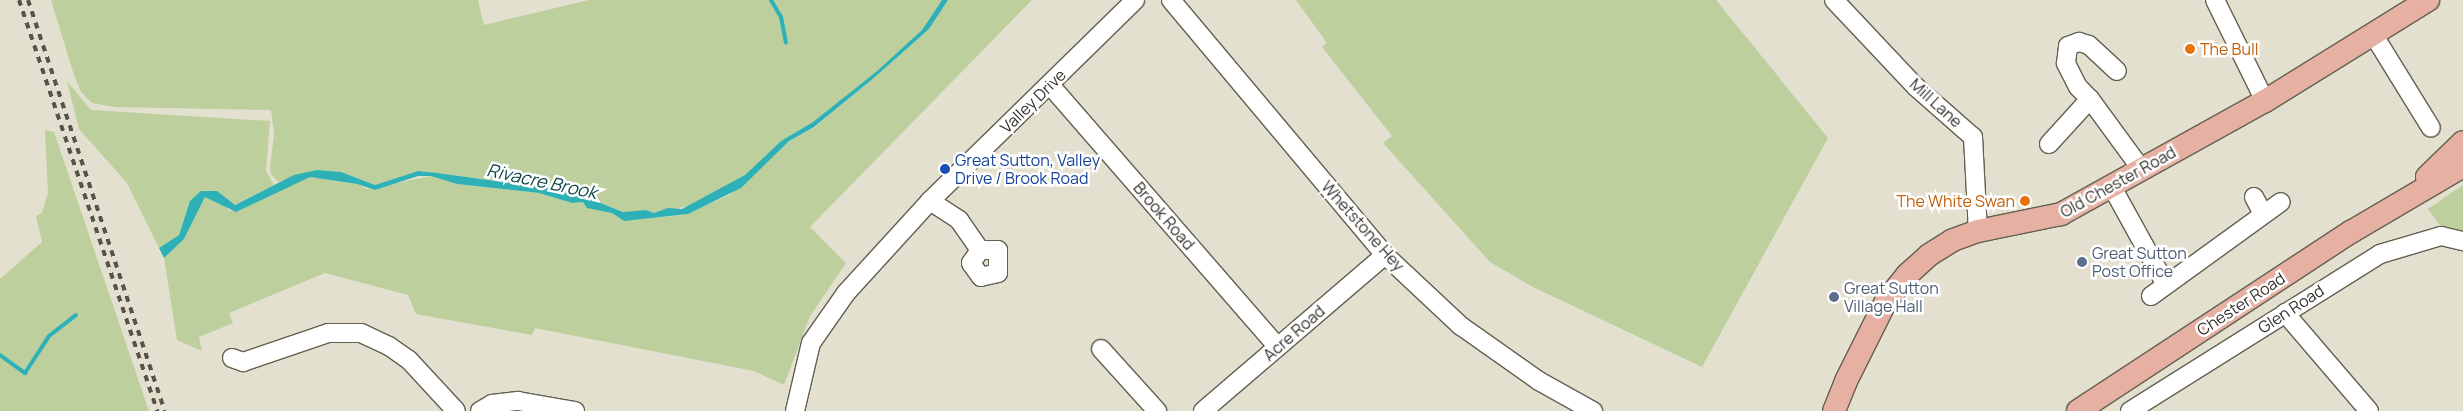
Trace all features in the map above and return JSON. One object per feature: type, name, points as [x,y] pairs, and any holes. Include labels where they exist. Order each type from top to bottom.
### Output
[{"type":"main road","name":"Old Chester Road","points":[[1834,411],[1846,381],[1886,301],[1907,275],[1937,250],[1978,231],[2061,214],[2265,101],[2428,0]]},
{"type":"main road","name":"Chester Road","points":[[2405,199],[2463,142]]},
{"type":"main road","points":[[2434,171],[2463,153]]},
{"type":"main road","name":"Chester Road","points":[[2078,411],[2405,199],[2463,166]]},
{"type":"street","name":"Valley Drive","points":[[795,411],[810,343],[846,293],[930,201],[1135,0]]},
{"type":"street","name":"Whetstone Hey","points":[[1171,0],[1385,255],[1460,326],[1539,380],[1593,411]]},
{"type":"street","name":"Mill Lane","points":[[1834,0],[1916,87],[1973,137],[1978,231]]},
{"type":"street","points":[[2215,0],[2265,101]]},
{"type":"street","points":[[2373,34],[2431,128]]},
{"type":"street","points":[[2117,71],[2089,45],[2079,42],[2068,46],[2066,63],[2078,87],[2090,99],[2142,170]]},
{"type":"street","name":"Brook Road","points":[[1050,85],[1278,346]]},
{"type":"street","points":[[2049,144],[2090,99]]},
{"type":"street","points":[[2112,187],[2165,283]]},
{"type":"street","points":[[2254,197],[2263,214]]},
{"type":"street","points":[[930,201],[959,220],[980,250]]},
{"type":"street","points":[[2151,296],[2165,283],[2213,254],[2281,202]]},
{"type":"street","name":"Glen Road","points":[[2130,411],[2380,254],[2441,236],[2463,241]]},
{"type":"street","name":"Acre Road","points":[[1202,411],[1385,255]]},
{"type":"street","points":[[2285,313],[2369,411]]},
{"type":"street","points":[[232,358],[243,362],[328,333],[360,333],[389,346],[409,360],[456,411]]},
{"type":"street","points":[[1101,349],[1157,411]]},
{"type":"street","points":[[480,411],[492,404],[518,401],[575,411]]},
{"type":"green space","points":[[51,0],[478,0],[484,25],[589,0],[942,0],[922,30],[876,73],[813,122],[781,141],[745,175],[689,206],[654,213],[646,210],[623,212],[593,200],[547,188],[418,171],[375,185],[341,172],[317,170],[278,182],[271,174],[270,167],[274,134],[271,110],[115,107],[92,103],[81,92],[74,75]]},
{"type":"green space","points":[[948,0],[1032,0],[810,227],[846,263],[810,316],[784,385],[754,371],[535,328],[532,335],[416,314],[408,295],[325,273],[229,313],[233,323],[199,337],[202,351],[177,340],[164,258],[184,239],[205,197],[220,202],[230,211],[310,177],[357,184],[367,189],[431,176],[457,184],[539,193],[572,203],[584,202],[632,220],[683,215],[730,195],[789,141],[815,127],[929,29]]},
{"type":"green space","points":[[1296,0],[1716,0],[1828,138],[1702,367],[1533,287],[1490,262],[1383,143],[1392,136],[1322,47],[1327,43]]},
{"type":"green space","points":[[67,81],[91,110],[270,121],[266,171],[274,185],[234,205],[217,191],[190,201],[179,235],[159,248],[127,183],[79,129]]},
{"type":"green space","points":[[45,130],[54,132],[149,411],[0,411],[0,279],[42,242],[36,216],[42,213],[48,193]]},
{"type":"green space","points":[[2463,185],[2463,232],[2443,230],[2428,209]]},
{"type":"water","points":[[942,0],[948,0],[929,29],[875,77],[814,127],[789,141],[741,188],[688,214],[624,221],[612,213],[587,208],[583,202],[572,203],[539,193],[457,184],[431,176],[418,176],[375,190],[357,184],[310,177],[236,212],[205,197],[184,239],[164,258],[159,248],[179,235],[190,201],[201,191],[217,191],[235,205],[294,175],[317,170],[341,172],[375,185],[418,171],[437,173],[547,188],[593,200],[623,212],[646,210],[654,213],[668,208],[682,209],[745,175],[781,141],[813,122],[876,72],[922,30]]},
{"type":"waterway","points":[[771,0],[781,17],[786,43]]},
{"type":"waterway","name":"Rivacre Brook","points":[[0,355],[25,373],[49,336],[76,315]]},
{"type":"railway","points":[[19,0],[157,411]]},
{"type":"railway","points":[[28,0],[165,411]]},
{"type":"place","name":"The Bull","points":[[2190,49]]},
{"type":"place","name":"Great Sutton, Valley Drive / Brook Road","points":[[945,169]]},
{"type":"place","name":"The White Swan","points":[[2025,201]]},
{"type":"place","name":"Great Sutton Post Office","points":[[2082,262]]},
{"type":"place","name":"Great Sutton Village Hall","points":[[1834,297]]}]
